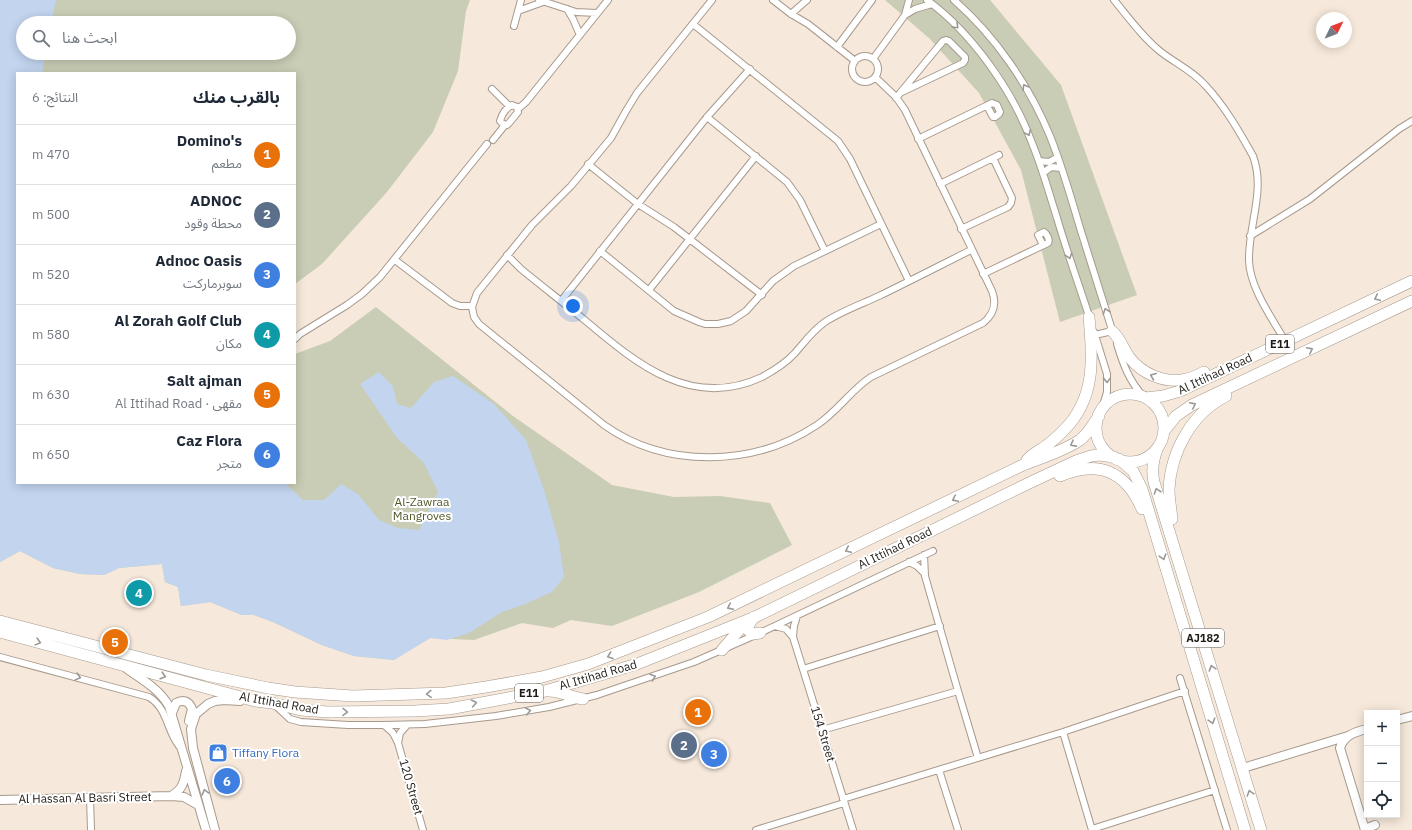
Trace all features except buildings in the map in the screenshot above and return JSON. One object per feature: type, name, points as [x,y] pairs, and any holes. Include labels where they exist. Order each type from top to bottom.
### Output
[{"type":"highway","name":"Al Ittihad Road","points":[[1145,397],[1172,394],[1231,368],[1412,281]]},
{"type":"highway","name":"Al Ittihad Road","points":[[1164,431],[1172,421],[1186,409],[1241,381],[1301,355],[1412,301]]},
{"type":"highway","points":[[1023,465],[1030,457],[1065,430],[1085,396],[1090,379],[1092,360],[1090,317]]},
{"type":"highway","points":[[1112,331],[1118,337],[1135,364],[1146,373],[1153,376],[1171,380],[1182,380],[1188,379],[1216,366],[1226,366],[1231,368]]},
{"type":"highway","points":[[1177,553],[1169,491],[1172,469],[1181,442],[1195,421],[1213,404],[1236,391],[1240,387],[1241,381]]},
{"type":"highway","points":[[1134,394],[1145,397],[1154,404],[1164,421],[1162,439],[1158,447],[1145,458],[1137,461],[1128,461],[1117,458],[1107,452],[1101,444],[1097,425],[1100,413],[1108,402],[1120,396],[1134,394]]},
{"type":"highway","name":"Al Ittihad Road","points":[[0,621],[206,675],[295,692],[353,696],[446,693],[542,677],[588,664],[708,618],[1023,465],[1080,440],[1090,429],[1100,413]]},
{"type":"highway","name":"AJ182","points":[[1158,447],[1154,460],[1153,474],[1261,830]]},
{"type":"highway","name":"Al Ittihad Road","points":[[0,632],[255,701],[272,703],[301,710],[328,712],[449,709],[545,691],[636,664],[751,618],[1027,484],[1086,457],[1099,455],[1117,458]]},
{"type":"highway","name":"AJ182","points":[[1117,458],[1133,471],[1138,478],[1144,495],[1245,830]]},
{"type":"highway","points":[[1027,484],[1037,484],[1063,474],[1083,469],[1093,468],[1113,474],[1122,479],[1129,486],[1137,498],[1158,539]]},
{"type":"highway","points":[[751,618],[748,630],[753,634],[760,633]]},
{"type":"highway","points":[[722,650],[751,618]]},
{"type":"highway","points":[[545,691],[561,692],[583,699]]},
{"type":"street","points":[[514,26],[521,0]]},
{"type":"street","points":[[493,140],[505,125],[509,123],[608,0]]},
{"type":"street","points":[[712,0],[637,93],[611,138],[571,186],[532,225],[476,293],[472,306],[473,314],[479,324],[615,433],[626,439],[650,448],[675,454],[699,457],[724,457],[756,452],[774,446],[797,436],[828,417],[862,383],[872,376],[983,323],[992,314],[995,303],[992,291],[905,110],[896,98],[875,77]]},
{"type":"street","points":[[774,0],[791,14],[808,24],[855,61]]},
{"type":"street","points":[[791,14],[808,0]]},
{"type":"street","points":[[837,47],[872,0]]},
{"type":"street","points":[[905,15],[908,0]]},
{"type":"street","points":[[954,0],[977,22],[1010,64],[1038,110],[1058,157],[1112,331],[1127,374],[1145,397]]},
{"type":"street","points":[[1114,0],[1153,45],[1193,74],[1204,84],[1227,114],[1249,148],[1256,163],[1258,181],[1257,198],[1250,236],[1249,262],[1252,278],[1258,292],[1286,341]]},
{"type":"street","points":[[518,11],[541,1],[581,13],[598,13]]},
{"type":"street","points":[[873,59],[905,15],[929,2],[959,29],[977,49],[1008,93],[1021,117],[1039,161],[1107,374],[1107,392],[1100,413]]},
{"type":"street","points":[[567,9],[580,35]]},
{"type":"street","points":[[693,24],[838,141],[850,159],[909,281]]},
{"type":"street","points":[[896,98],[942,41],[949,41],[965,56],[963,63],[902,92]]},
{"type":"street","points":[[866,56],[873,59],[877,64],[878,71],[875,77],[870,81],[863,82],[857,80],[853,74],[852,68],[855,61],[860,57],[866,56]]},
{"type":"street","points":[[560,301],[707,117],[750,69]]},
{"type":"street","points":[[492,89],[509,106]]},
{"type":"street","points":[[505,125],[501,123],[501,118],[509,106],[515,105],[518,110]]},
{"type":"street","points":[[918,139],[986,106]]},
{"type":"street","points":[[707,117],[779,174],[794,190],[825,251]]},
{"type":"street","points":[[1250,236],[1310,199],[1399,129],[1412,121]]},
{"type":"street","points":[[296,338],[362,294],[380,277],[487,144]]},
{"type":"street","points":[[940,184],[999,155]]},
{"type":"street","points":[[649,290],[756,156]]},
{"type":"street","points":[[1039,161],[1049,162],[1058,157]]},
{"type":"street","points":[[961,229],[1008,207],[1011,203],[1012,198],[993,158]]},
{"type":"street","points":[[588,164],[638,204],[690,239],[762,295]]},
{"type":"street","points":[[1043,173],[1051,168],[1061,168]]},
{"type":"street","points":[[600,251],[674,311],[692,320],[705,324],[724,322],[736,318],[751,307],[774,281],[787,270],[881,224]]},
{"type":"street","points":[[983,274],[1043,245]]},
{"type":"street","points":[[508,255],[521,269],[624,353],[666,378],[685,385],[714,388],[743,384],[770,372],[786,361],[812,333],[824,323],[971,250]]},
{"type":"street","points":[[395,260],[452,303],[460,306],[472,306]]},
{"type":"street","points":[[1095,335],[1112,331]]},
{"type":"street","points":[[272,703],[286,716],[298,722],[348,725],[407,725],[496,716],[549,707],[614,690],[694,662],[797,616],[933,550]]},
{"type":"street","points":[[924,555],[926,576],[978,758]]},
{"type":"street","points":[[909,562],[921,569],[926,576]]},
{"type":"street","name":"154 Street","points":[[797,616],[793,637],[853,830]]},
{"type":"street","points":[[775,626],[786,629],[793,637]]},
{"type":"street","points":[[803,669],[940,626]]},
{"type":"street","points":[[0,657],[149,697],[159,706],[174,738],[181,749]]},
{"type":"street","points":[[120,664],[148,682],[165,699],[172,714],[181,749],[206,830]]},
{"type":"street","points":[[1180,678],[1227,830]]},
{"type":"street","points":[[756,830],[1185,691]]},
{"type":"street","points":[[822,730],[958,692]]},
{"type":"street","points":[[191,730],[197,712],[211,702],[224,700],[243,702],[255,701]]},
{"type":"street","points":[[172,714],[176,702],[182,701],[188,703],[191,707],[192,711],[189,723],[193,748],[215,830]]},
{"type":"street","points":[[1400,719],[1412,716]]},
{"type":"street","name":"120 Street","points":[[384,725],[393,733],[398,743],[423,830]]},
{"type":"street","name":"120 Street","points":[[398,743],[400,733],[407,725]]},
{"type":"street","points":[[1243,768],[1364,730]]},
{"type":"street","points":[[1062,732],[1092,830],[1215,790]]},
{"type":"street","points":[[1348,736],[1342,743],[1341,752],[1365,830],[1375,825]]},
{"type":"street","points":[[171,796],[181,788],[187,768]]},
{"type":"street","points":[[939,770],[958,830]]},
{"type":"street","name":"Al Hassan Al Basri Street","points":[[0,800],[171,796],[184,797],[198,804]]},
{"type":"street","points":[[90,798],[91,830]]},
{"type":"green space","name":"Al-Zawraa Mangroves","points":[[0,0],[470,0],[466,11],[458,71],[433,132],[387,192],[322,264],[296,283],[296,72],[16,72],[16,484],[296,484],[296,354],[330,341],[376,307],[513,416],[612,485],[674,497],[720,496],[770,503],[792,545],[699,592],[612,626],[571,620],[553,628],[522,623],[474,640],[430,638],[394,660],[354,656],[322,645],[273,622],[254,615],[242,615],[210,602],[181,606],[178,587],[165,582],[162,564],[119,568],[104,575],[80,574],[53,568],[20,551],[0,562]]},
{"type":"green space","points":[[885,0],[990,0],[1061,85],[1137,295],[1060,322],[1021,170],[979,93],[930,39]]},
{"type":"water","name":"Al-Zawraa Mangroves","points":[[0,0],[56,0],[53,16],[16,16],[16,60],[45,60],[42,72],[16,72],[16,484],[286,484],[303,500],[324,500],[341,484],[358,494],[379,520],[398,528],[419,530],[438,492],[424,463],[397,438],[360,384],[379,372],[393,386],[397,404],[411,408],[434,382],[453,376],[494,404],[526,440],[545,493],[559,542],[564,577],[552,592],[523,605],[502,612],[469,633],[447,640],[430,638],[394,660],[354,656],[322,645],[273,622],[254,615],[242,615],[210,602],[181,606],[178,587],[165,582],[162,564],[119,568],[104,575],[80,574],[53,568],[20,551],[0,562]]},
{"type":"place","name":"Al Zorah Golf Club","points":[[139,593]]},
{"type":"place","name":"Salt ajman","points":[[115,642]]},
{"type":"place","name":"Domino's","points":[[698,712]]},
{"type":"place","name":"ADNOC","points":[[684,745]]},
{"type":"place","name":"Tiffany Flora","points":[[218,753]]},
{"type":"place","name":"Adnoc Oasis","points":[[714,754]]},
{"type":"place","name":"Caz Flora","points":[[227,781]]}]
